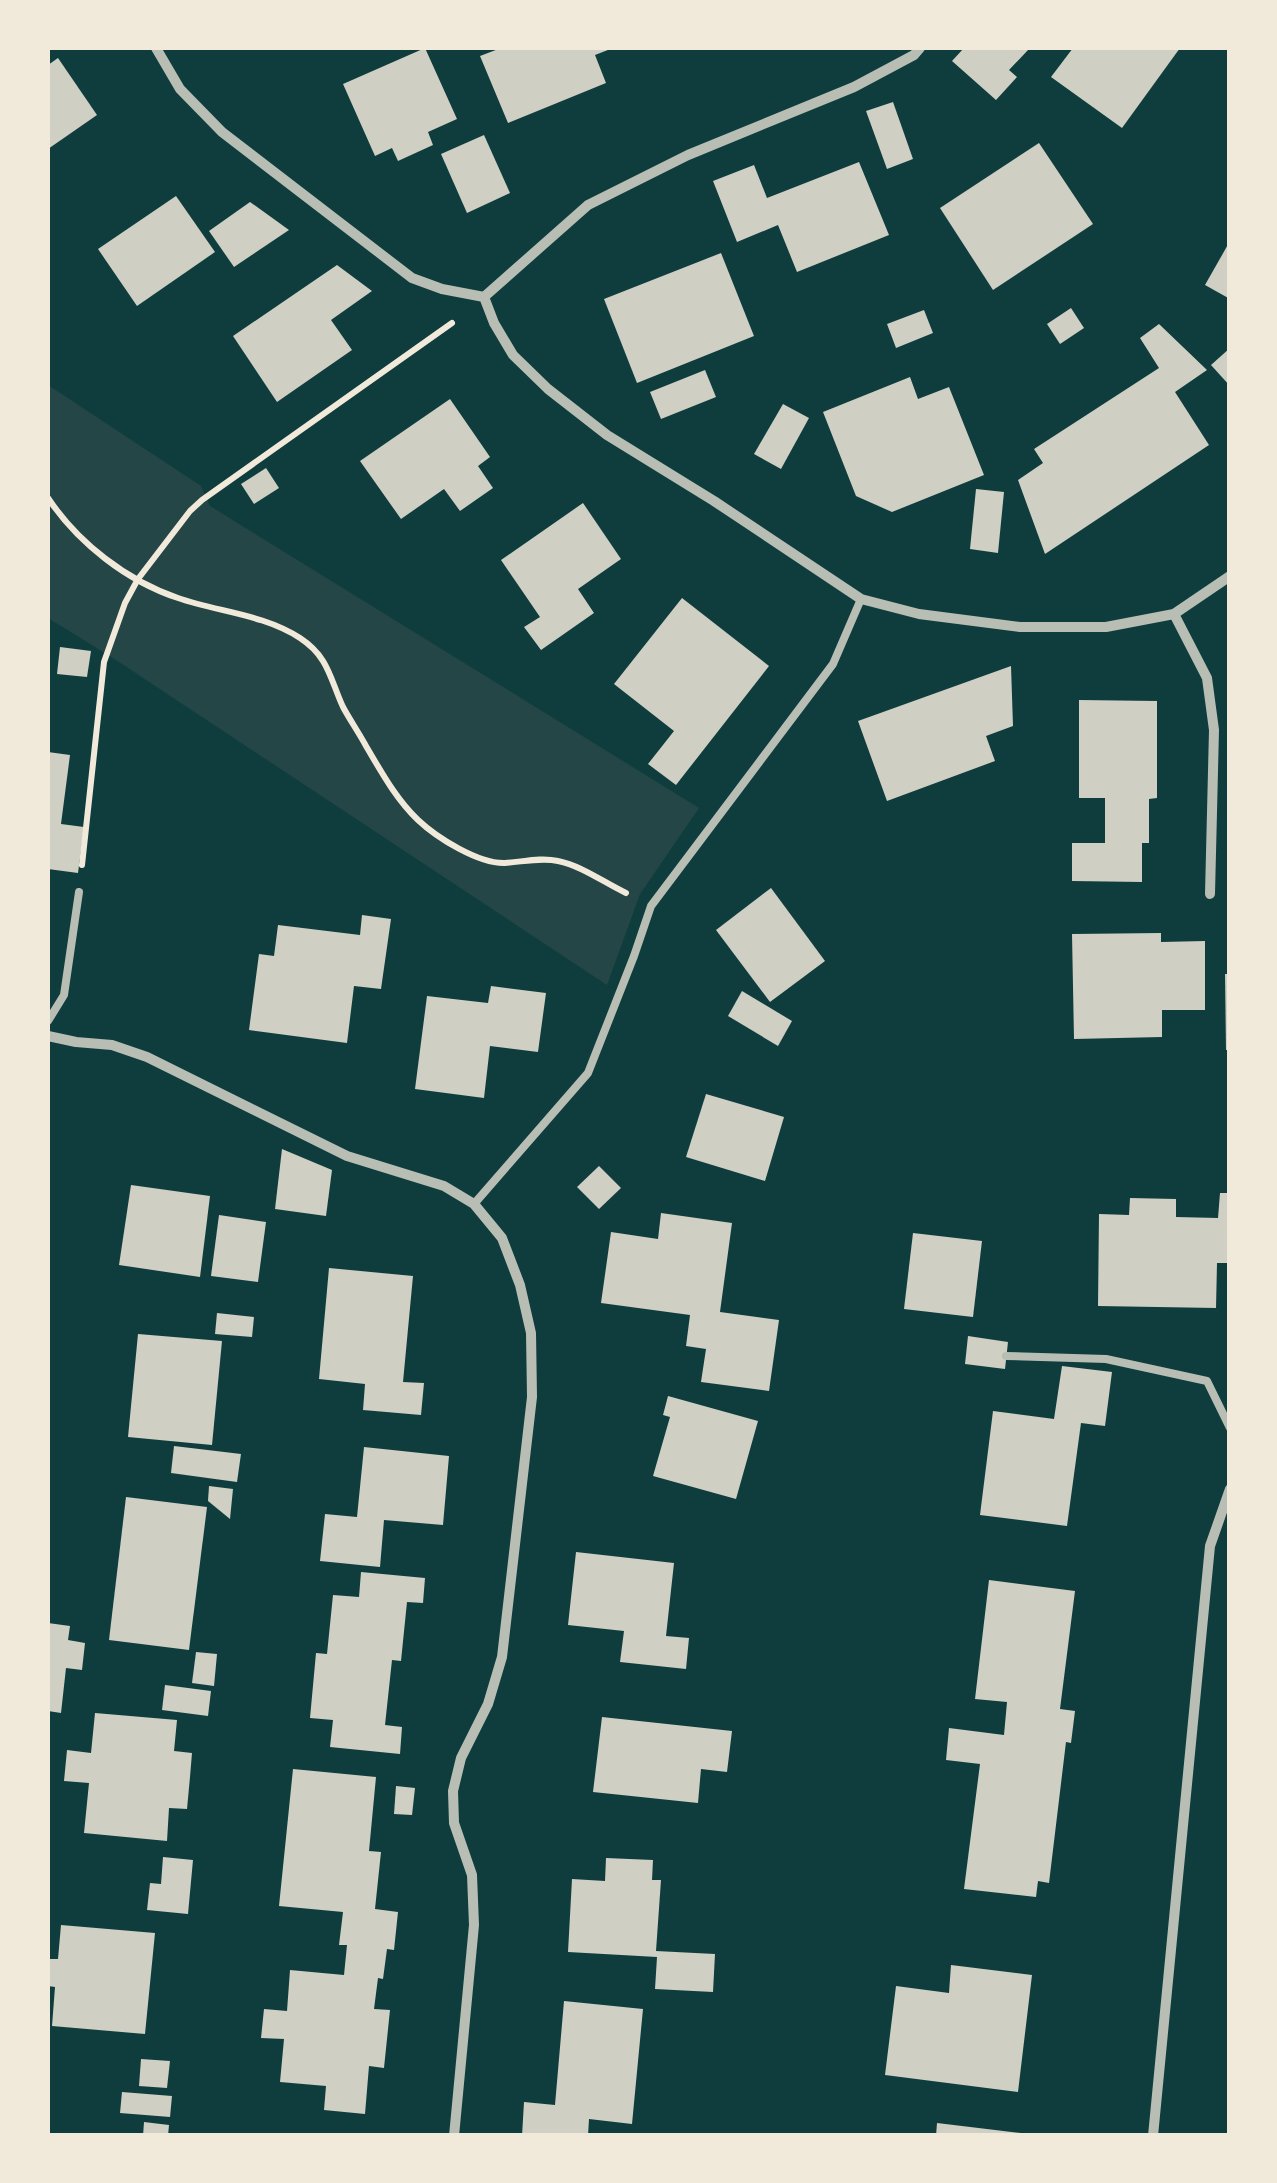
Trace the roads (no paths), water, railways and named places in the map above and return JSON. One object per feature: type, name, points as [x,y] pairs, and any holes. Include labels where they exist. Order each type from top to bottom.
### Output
[{"type":"street","points":[[156,48],[180,89],[222,132],[412,278],[484,297]]},
{"type":"street","points":[[484,297],[588,205],[688,155],[854,88],[920,48]]},
{"type":"street","points":[[484,297],[494,323],[514,355],[548,389],[607,434],[861,599],[920,614],[1020,627],[1106,627],[1174,614],[1230,576]]},
{"type":"street","points":[[1174,614],[1206,678],[1214,730],[1210,894]]},
{"type":"street","points":[[48,1036],[112,1046],[146,1058],[331,1148],[444,1186],[474,1204],[502,1238],[520,1285],[531,1334],[532,1397],[502,1658],[488,1704],[461,1758],[453,1791],[454,1823],[472,1875],[474,1925],[454,2136]]},
{"type":"street","points":[[1153,2136],[1210,1546],[1230,1489]]},
{"type":"lane","points":[[474,1204],[588,1073],[652,906],[833,664],[861,599]]},
{"type":"lane","points":[[48,1021],[64,994],[79,892]]},
{"type":"lane","points":[[1006,1356],[1106,1359],[1207,1380],[1230,1428]]}]
